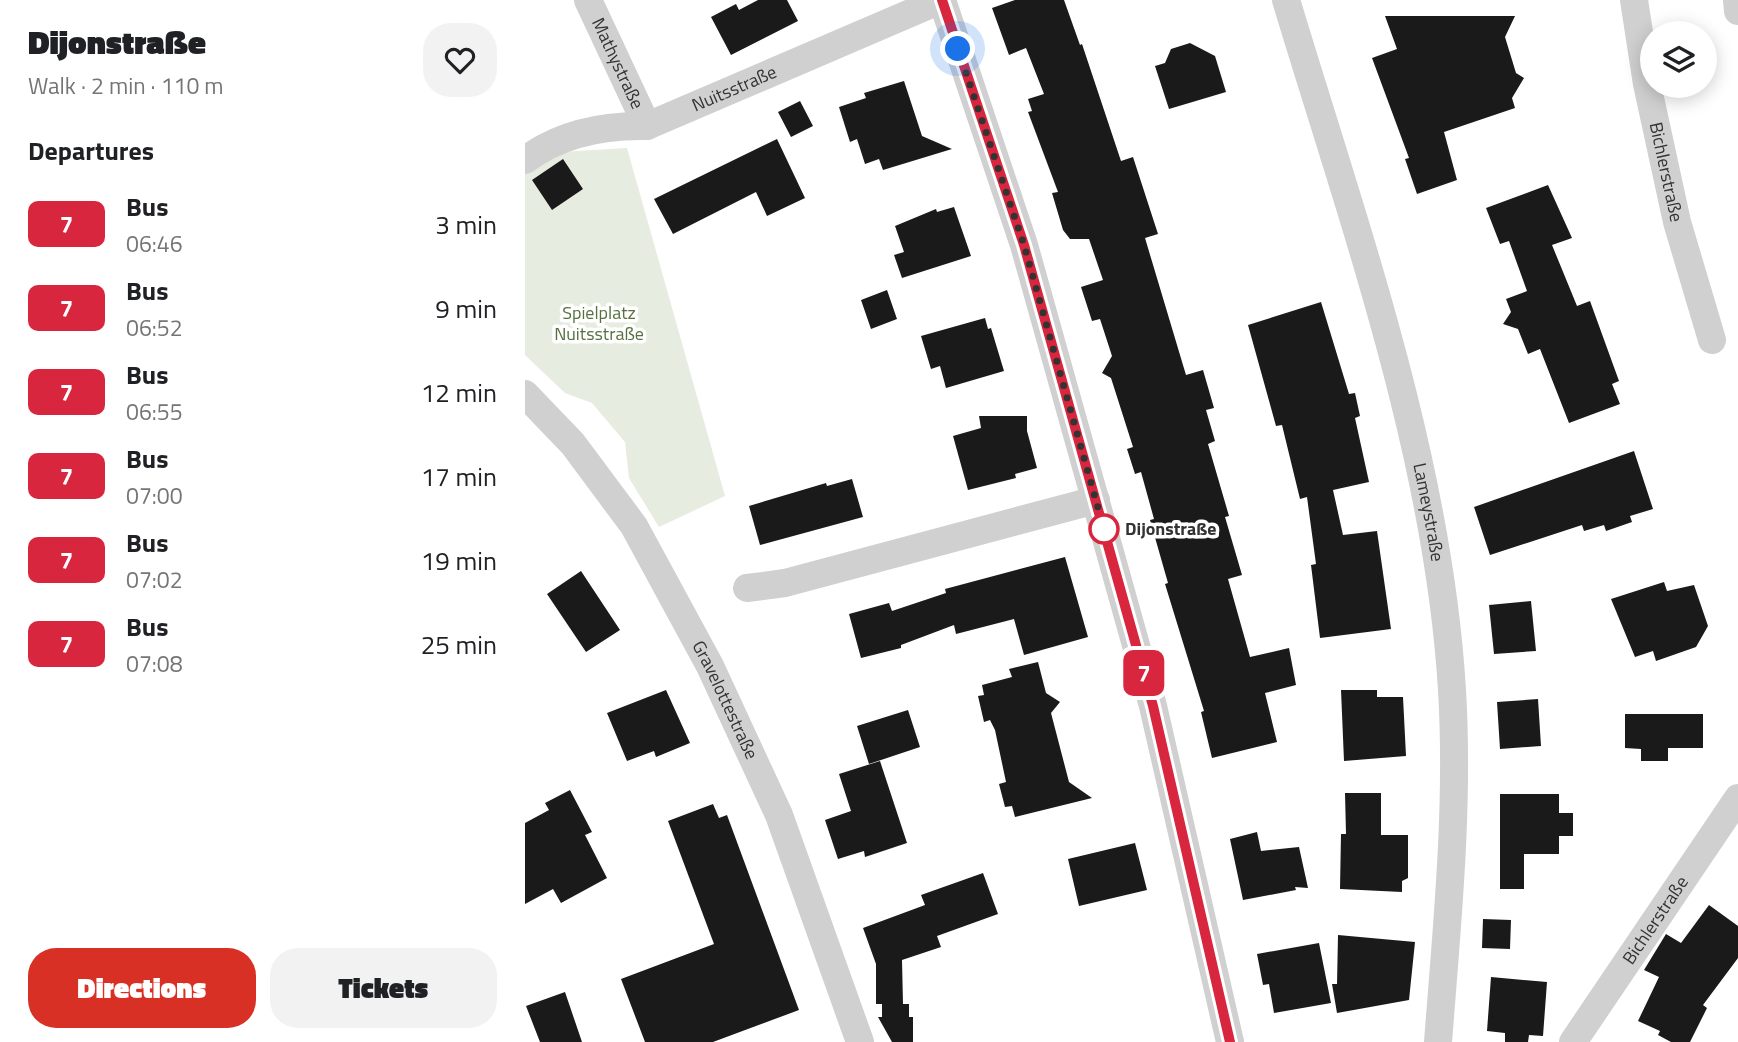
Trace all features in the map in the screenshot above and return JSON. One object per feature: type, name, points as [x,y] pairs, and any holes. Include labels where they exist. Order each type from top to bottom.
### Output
[{"type":"street","name":"Mathystraße","points":[[588,0],[647,126]]},
{"type":"street","name":"Nuitsstraße","points":[[525,160],[572,134],[614,125],[647,126],[942,0]]},
{"type":"street","points":[[942,0],[1024,245],[1153,706],[1230,1042]]},
{"type":"street","name":"Lameystraße","points":[[1286,0],[1356,225],[1410,425],[1430,520],[1452,688],[1454,759],[1448,918],[1438,1042]]},
{"type":"street","name":"Bichlerstraße","points":[[1634,0],[1647,85],[1677,222],[1712,341]]},
{"type":"street","points":[[1737,0],[1738,11]]},
{"type":"street","name":"Gravelottestraße","points":[[525,394],[573,444],[634,526],[710,666],[779,815],[860,1042]]},
{"type":"street","points":[[747,588],[785,583],[1096,500]]},
{"type":"street","name":"Bichlerstraße","points":[[1573,1042],[1738,798]]},
{"type":"green space","name":"Spielplatz Nuitsstraße","points":[[627,148],[725,496],[659,527],[629,478],[625,442],[592,403],[565,393],[525,355],[525,172],[561,152]]},
{"type":"building","points":[[758,0],[787,0],[798,21],[731,55],[711,17],[736,4],[739,10]]},
{"type":"building","points":[[1015,0],[1064,0],[1080,45],[1082,44],[1121,161],[1133,157],[1158,234],[1145,238],[1186,375],[1203,370],[1214,408],[1206,410],[1215,441],[1208,444],[1229,516],[1225,517],[1242,575],[1228,579],[1250,657],[1289,648],[1296,685],[1265,693],[1277,742],[1212,758],[1201,712],[1204,711],[1165,584],[1168,583],[1150,520],[1154,519],[1141,472],[1135,474],[1127,449],[1133,447],[1111,378],[1102,373],[1112,356],[1100,319],[1092,321],[1081,287],[1103,280],[1089,239],[1070,239],[1063,230],[1052,193],[1058,192],[1028,112],[1032,111],[1028,99],[1044,94],[1026,48],[1009,55],[992,8]]},
{"type":"building","points":[[1385,16],[1515,16],[1505,37],[1516,73],[1524,78],[1512,98],[1515,108],[1444,132],[1457,180],[1417,194],[1405,159],[1409,158],[1372,58],[1397,49]]},
{"type":"building","points":[[1190,43],[1215,56],[1226,92],[1169,109],[1155,66],[1165,63],[1171,49]]},
{"type":"building","points":[[904,81],[922,136],[952,149],[883,170],[879,159],[865,164],[857,139],[850,142],[839,107],[866,98],[864,93]]},
{"type":"building","points":[[800,101],[813,126],[791,137],[778,112]]},
{"type":"building","points":[[777,139],[805,198],[767,216],[756,192],[673,234],[654,199]]},
{"type":"building","points":[[563,159],[583,189],[552,210],[532,180]]},
{"type":"building","points":[[1548,185],[1572,238],[1552,245],[1577,306],[1590,301],[1619,381],[1612,384],[1620,404],[1569,423],[1540,349],[1528,354],[1518,329],[1503,324],[1511,312],[1506,299],[1527,291],[1509,241],[1500,244],[1486,208]]},
{"type":"building","points":[[954,207],[971,256],[902,278],[894,255],[904,252],[895,226],[936,209],[937,212]]},
{"type":"building","points":[[887,290],[897,319],[871,329],[861,300]]},
{"type":"building","points":[[1321,302],[1349,394],[1355,393],[1360,416],[1355,418],[1369,482],[1333,490],[1343,535],[1377,531],[1391,629],[1320,638],[1311,565],[1316,564],[1307,497],[1300,499],[1282,425],[1276,426],[1248,325]]},
{"type":"building","points":[[985,318],[988,329],[991,328],[1004,371],[946,388],[940,366],[931,369],[921,336]]},
{"type":"building","points":[[979,416],[1027,416],[1027,431],[1037,468],[1015,474],[1016,478],[968,490],[953,436],[981,428]]},
{"type":"building","points":[[1634,451],[1653,509],[1630,516],[1632,522],[1606,531],[1604,525],[1584,531],[1582,525],[1490,555],[1474,507]]},
{"type":"building","points":[[852,479],[863,517],[760,545],[749,506],[826,483],[827,486]]},
{"type":"building","points":[[1065,557],[1088,637],[1024,655],[1014,619],[956,634],[954,625],[901,645],[901,648],[861,658],[849,614],[889,603],[892,611],[946,593],[945,589]]},
{"type":"building","points":[[581,571],[620,630],[586,652],[547,594]]},
{"type":"building","points":[[1664,582],[1667,591],[1694,585],[1708,626],[1696,647],[1656,661],[1653,651],[1635,657],[1611,599]]},
{"type":"building","points":[[1531,601],[1536,651],[1494,654],[1489,605]]},
{"type":"building","points":[[1038,662],[1046,693],[1060,702],[1051,713],[1069,782],[1092,798],[1015,817],[1012,806],[1005,807],[999,784],[1006,782],[995,730],[990,720],[984,722],[978,696],[984,695],[982,685],[1012,677],[1009,669]]},
{"type":"building","points":[[666,690],[690,743],[656,757],[654,751],[627,761],[607,713]]},
{"type":"building","points":[[1341,690],[1377,690],[1377,697],[1403,697],[1406,756],[1344,761]]},
{"type":"building","points":[[1538,699],[1541,746],[1500,749],[1497,702]]},
{"type":"building","points":[[908,710],[920,747],[869,764],[857,726]]},
{"type":"building","points":[[1625,714],[1703,714],[1703,748],[1668,748],[1668,761],[1641,761],[1641,749],[1625,748]]},
{"type":"building","points":[[880,761],[907,843],[865,857],[864,851],[838,859],[825,820],[851,811],[839,774]]},
{"type":"building","points":[[570,790],[592,832],[585,835],[607,878],[561,903],[553,889],[525,904],[525,823],[549,810],[545,803]]},
{"type":"building","points":[[1345,793],[1381,793],[1381,835],[1408,835],[1408,878],[1402,881],[1402,892],[1340,889],[1341,834],[1346,834]]},
{"type":"building","points":[[1500,794],[1559,794],[1559,813],[1573,813],[1573,836],[1559,836],[1559,854],[1524,854],[1524,889],[1500,889]]},
{"type":"building","points":[[713,804],[719,818],[727,815],[799,1010],[713,1042],[645,1042],[621,979],[714,944],[668,821]]},
{"type":"building","points":[[1257,832],[1261,851],[1299,847],[1308,888],[1295,887],[1296,890],[1243,900],[1230,839]]},
{"type":"building","points":[[1135,843],[1147,890],[1079,906],[1068,859]]},
{"type":"building","points":[[983,873],[998,914],[937,936],[941,947],[902,960],[903,1004],[909,1004],[909,1017],[913,1017],[913,1042],[892,1042],[878,1017],[882,1017],[882,1004],[876,1004],[876,964],[863,928],[925,905],[921,895]]},
{"type":"building","points":[[1709,905],[1738,926],[1738,958],[1703,1005],[1707,1008],[1690,1042],[1671,1042],[1658,1035],[1660,1031],[1638,1021],[1659,977],[1644,970],[1666,934],[1681,943]]},
{"type":"building","points":[[1483,919],[1511,920],[1510,949],[1482,948]]},
{"type":"building","points":[[1338,935],[1415,942],[1409,1000],[1337,1013],[1332,984],[1337,984]]},
{"type":"building","points":[[1319,943],[1331,1003],[1274,1013],[1269,984],[1263,985],[1257,954]]},
{"type":"building","points":[[1491,977],[1547,982],[1543,1036],[1529,1035],[1528,1042],[1505,1042],[1505,1033],[1487,1031]]},
{"type":"building","points":[[565,992],[582,1042],[540,1042],[526,1006]]},
{"type":"bus line","name":"7","points":[[942,0],[1024,245],[1153,706],[1230,1042]]},
{"type":"place","name":"Dijonstraße","points":[[1104,529]]},
{"type":"route","points":[[958,49],[1024,245],[1104,529]]}]
